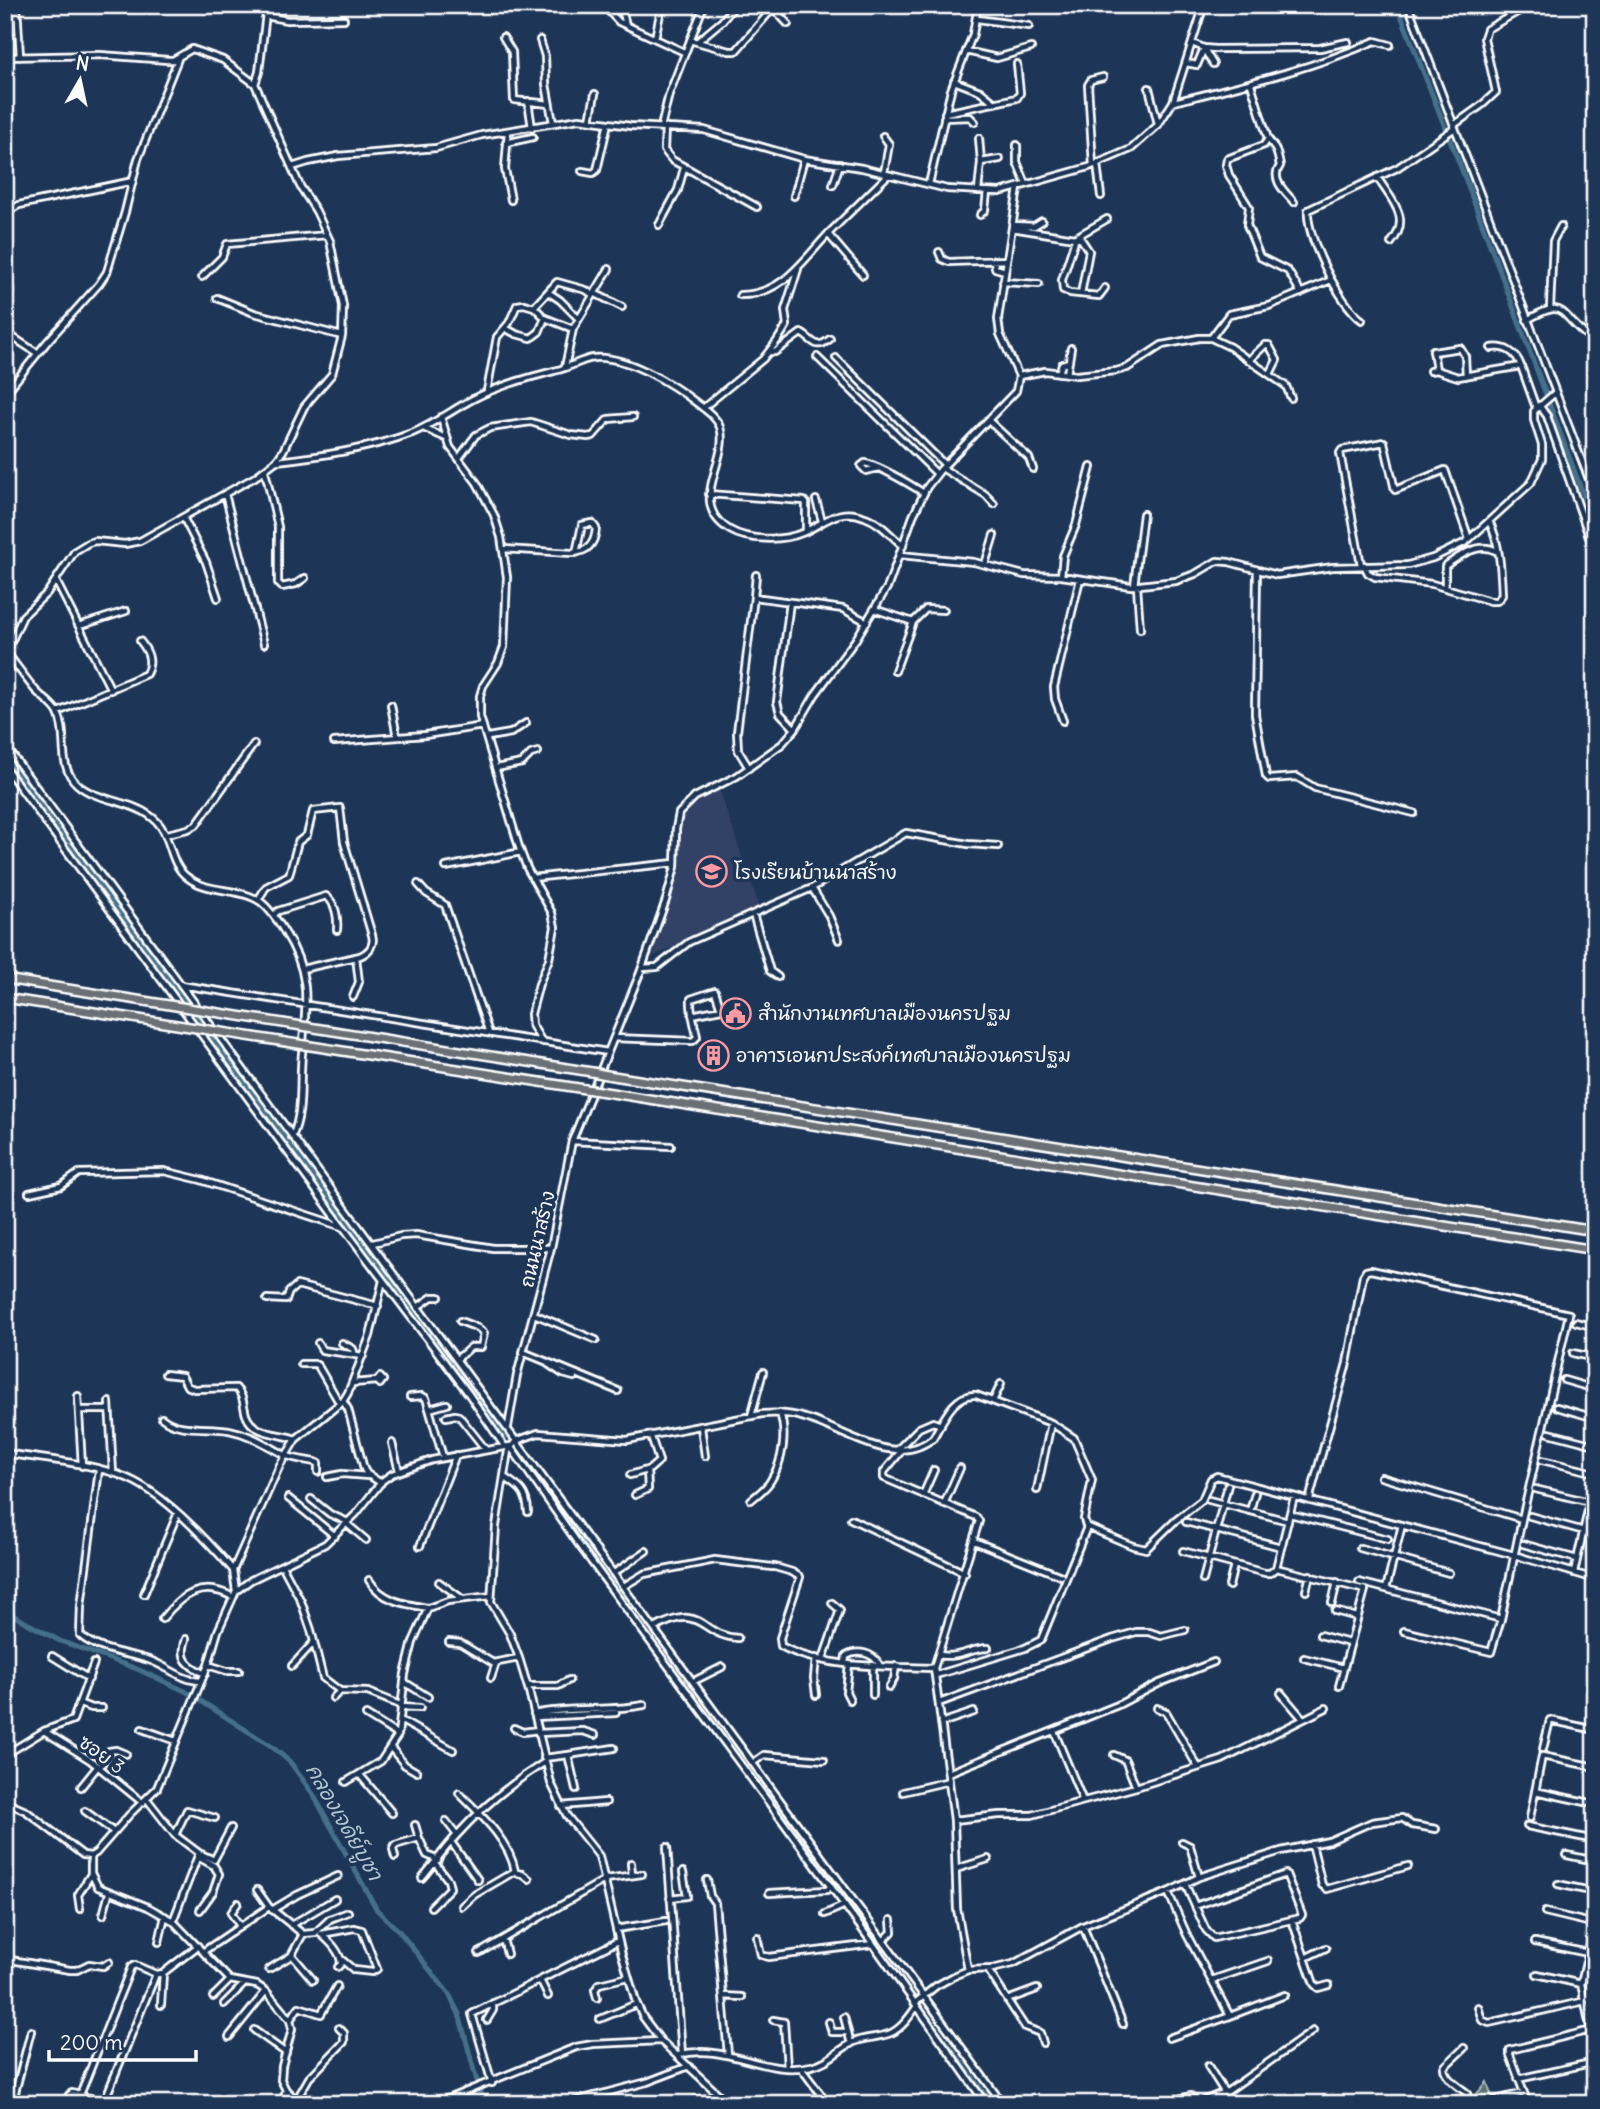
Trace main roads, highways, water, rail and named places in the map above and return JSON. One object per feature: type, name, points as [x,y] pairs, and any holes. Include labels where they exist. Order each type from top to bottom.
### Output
[{"type":"highway","points":[[5,979],[1595,1231]]},
{"type":"highway","points":[[5,998],[1595,1250]]},
{"type":"waterway","points":[[1397,5],[1465,178],[1595,526]]},
{"type":"waterway","points":[[5,756],[287,1142],[508,1437]]},
{"type":"waterway","points":[[516,1447],[642,1627]]},
{"type":"waterway","name":"คลองเจดีย์บูชา","points":[[5,1611],[60,1641],[137,1669],[185,1691],[271,1746],[290,1762],[313,1794],[377,1910],[399,1931],[449,1994],[459,2014],[483,2104]]},
{"type":"waterway","points":[[909,1991],[992,2104]]},
{"type":"place","name":"โรงเรียนบ้านนาสร้าง","points":[[711,872]]},
{"type":"place","name":"สำนักงานเทศบาลเมืองนครปฐม","points":[[735,1013]]},
{"type":"place","name":"อาคารเอนกประสงค์เทศบาลเมืองนครปฐม","points":[[713,1055]]}]
